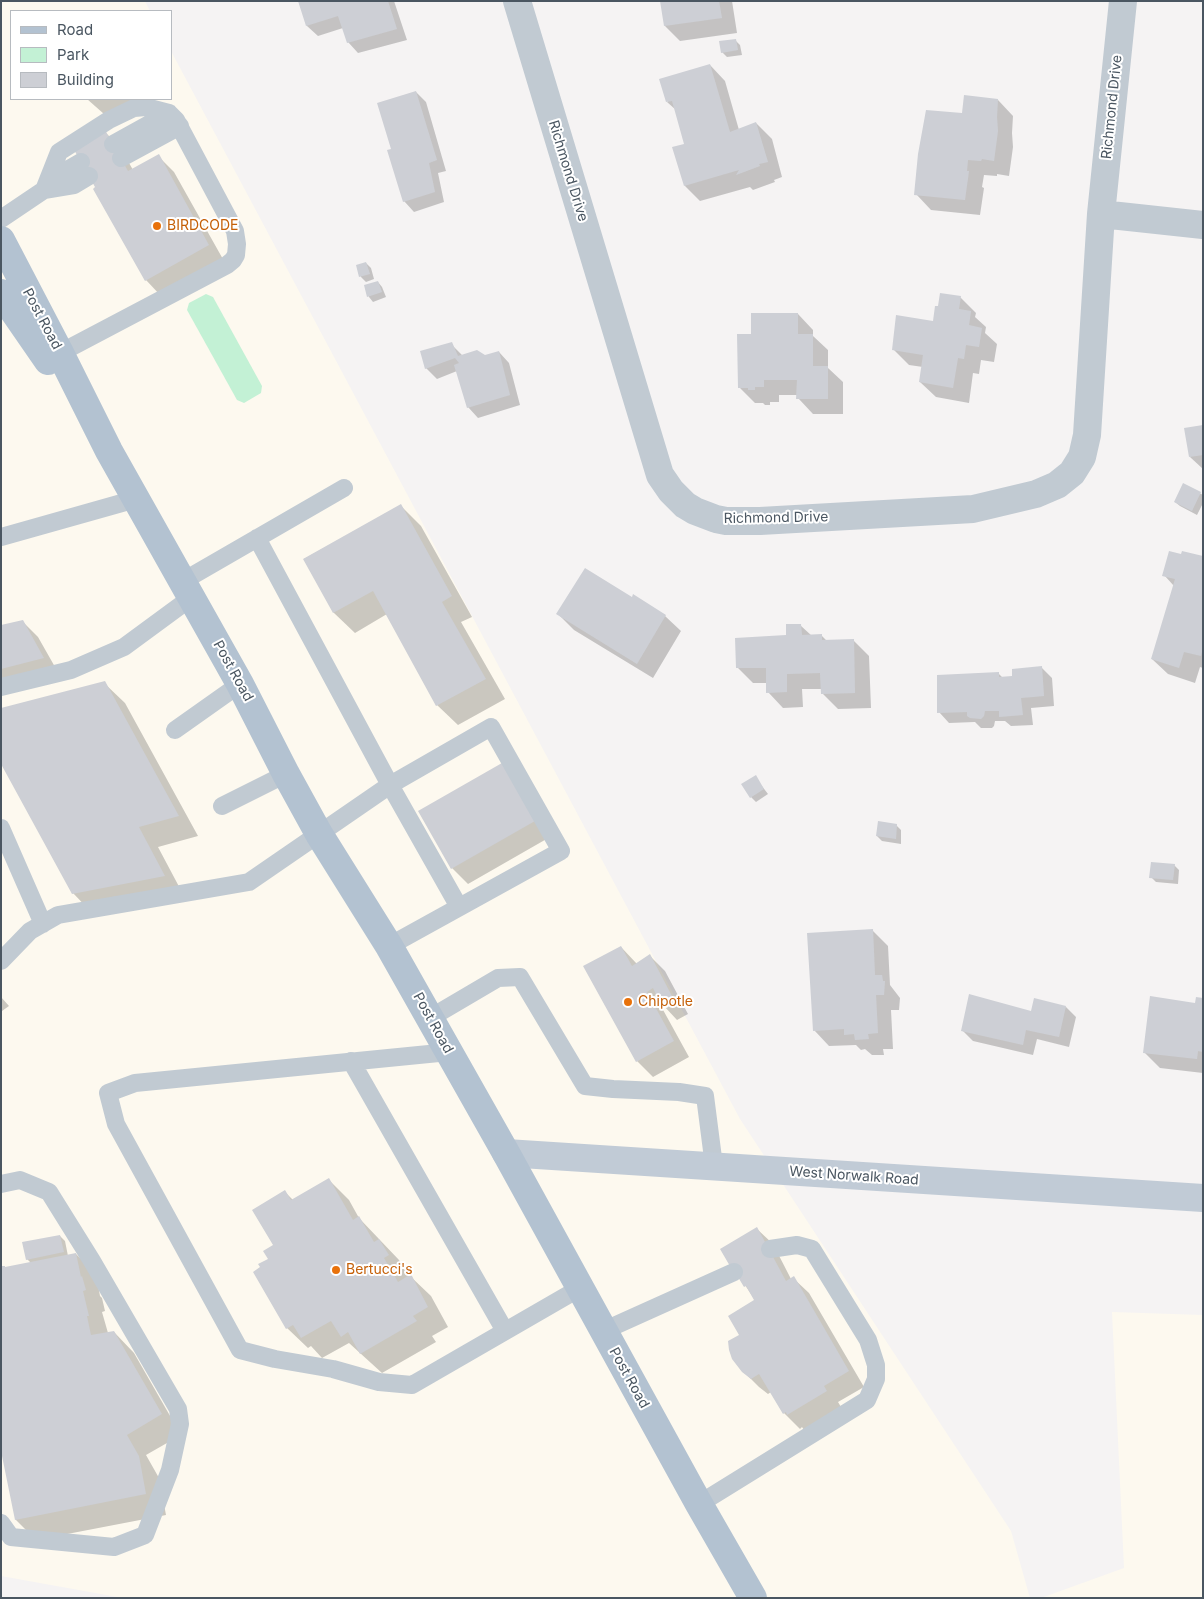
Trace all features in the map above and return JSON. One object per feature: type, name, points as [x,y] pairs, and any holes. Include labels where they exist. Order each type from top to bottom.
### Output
[{"type":"main road","name":"Post Road","points":[[1,240],[109,451],[240,684],[319,834],[390,946],[753,1598]]},
{"type":"main road","name":"Post Road","points":[[1,293],[109,451]]},
{"type":"main road","name":"West Norwalk Road","points":[[506,1153],[1203,1198]]},
{"type":"street","name":"Richmond Drive","points":[[517,1],[660,475],[671,491],[685,505],[706,515],[726,521],[760,521],[973,509],[1036,494],[1057,485],[1072,473],[1082,457],[1087,435],[1101,214],[1124,1]]},
{"type":"street","points":[[1101,214],[1203,225]]},
{"type":"lane","points":[[46,185],[59,152],[109,120],[134,108],[152,108],[175,120],[236,231],[238,244],[236,255],[227,266],[60,353]]},
{"type":"lane","points":[[117,151],[175,120]]},
{"type":"lane","points":[[1,219],[46,185],[85,169]]},
{"type":"lane","points":[[1,686],[71,670],[124,647],[187,589],[257,538],[344,488]]},
{"type":"lane","points":[[1,537],[136,499]]},
{"type":"lane","points":[[257,538],[390,785],[459,907]]},
{"type":"lane","points":[[175,730],[240,684]]},
{"type":"lane","points":[[1,961],[30,932],[58,915],[249,882],[390,785],[490,727],[561,851],[390,946]]},
{"type":"lane","points":[[222,806],[286,774]]},
{"type":"lane","points":[[1,828],[43,924]]},
{"type":"lane","points":[[430,1018],[498,978],[520,977],[585,1086],[679,1092],[705,1096],[714,1166]]},
{"type":"lane","points":[[449,1052],[135,1083],[108,1093],[116,1124],[240,1350],[275,1359],[333,1369],[379,1382],[412,1385],[580,1288]]},
{"type":"lane","points":[[351,1062],[505,1331]]},
{"type":"lane","points":[[1,1184],[20,1180],[49,1192],[92,1261],[178,1409],[180,1424],[170,1470],[145,1535],[114,1547],[11,1537],[1,1523]]},
{"type":"lane","points":[[699,1504],[867,1400],[876,1379],[876,1365],[868,1340],[812,1249],[797,1245],[770,1249]]},
{"type":"lane","points":[[603,1331],[734,1272]]},
{"type":"shaded area","points":[[1,1],[145,1],[150,10],[10,10],[10,100],[172,100],[172,53],[740,1119],[1011,1531],[1030,1598],[123,1598],[1,1576]]},
{"type":"shaded area","points":[[1112,1312],[1203,1315],[1203,1598],[1041,1598],[1124,1568]]},
{"type":"green space","points":[[206,294],[213,297],[262,386],[261,393],[244,403],[237,400],[187,310],[189,303]]},
{"type":"building","points":[[298,1],[388,1],[397,29],[347,43],[338,16],[306,26]]},
{"type":"building","points":[[660,1],[719,1],[722,18],[664,26]]},
{"type":"building","points":[[736,39],[738,50],[721,53],[719,41]]},
{"type":"building","points":[[710,64],[730,132],[756,122],[768,162],[759,164],[760,166],[736,175],[739,170],[684,186],[672,147],[684,144],[672,101],[666,102],[659,79]]},
{"type":"building","points":[[416,91],[437,160],[429,163],[435,192],[403,202],[387,150],[391,149],[377,103]]},
{"type":"building","points":[[964,95],[998,99],[998,131],[994,161],[982,159],[981,161],[968,160],[967,171],[969,171],[965,200],[914,195],[918,154],[926,110],[962,113]]},
{"type":"building","points":[[105,130],[128,171],[159,154],[209,245],[145,281],[93,189],[95,187],[73,148]]},
{"type":"building","points":[[366,262],[370,274],[359,277],[356,265]]},
{"type":"building","points":[[378,281],[382,292],[367,297],[364,285]]},
{"type":"building","points":[[940,293],[961,296],[959,309],[971,311],[969,325],[982,328],[979,347],[966,345],[964,359],[958,358],[953,388],[919,382],[923,355],[892,350],[896,315],[933,321],[935,306],[938,306]]},
{"type":"building","points":[[751,313],[798,313],[798,334],[813,334],[813,366],[828,366],[828,399],[796,399],[797,380],[764,380],[764,387],[755,387],[755,390],[738,388],[737,334],[751,334]]},
{"type":"building","points":[[452,342],[458,356],[477,350],[485,355],[499,351],[510,395],[467,408],[454,365],[459,363],[455,358],[425,369],[420,351]]},
{"type":"building","points":[[1203,425],[1203,455],[1189,457],[1184,428]]},
{"type":"building","points":[[1183,483],[1201,492],[1192,511],[1174,502]]},
{"type":"building","points":[[401,504],[452,596],[442,602],[486,679],[436,706],[373,591],[333,613],[303,559]]},
{"type":"building","points":[[1169,551],[1181,554],[1182,551],[1203,556],[1203,648],[1201,656],[1184,652],[1179,668],[1151,659],[1175,579],[1162,576]]},
{"type":"building","points":[[585,568],[632,597],[633,594],[666,615],[637,664],[556,614]]},
{"type":"building","points":[[23,620],[44,658],[1,669],[1,625]]},
{"type":"building","points":[[786,624],[801,624],[802,635],[822,634],[822,640],[854,639],[855,693],[821,694],[820,673],[787,674],[787,692],[766,693],[766,668],[736,668],[735,638],[786,635]]},
{"type":"building","points":[[1042,666],[1044,696],[1021,698],[1023,715],[999,717],[999,711],[985,711],[981,719],[970,718],[967,716],[967,712],[937,713],[937,675],[999,672],[999,677],[1012,676],[1012,669]]},
{"type":"building","points":[[105,681],[179,816],[139,827],[165,876],[72,894],[1,764],[1,708]]},
{"type":"building","points":[[502,763],[535,821],[451,869],[418,811]]},
{"type":"building","points":[[756,775],[764,789],[750,798],[741,784]]},
{"type":"building","points":[[878,821],[897,824],[896,839],[876,836]]},
{"type":"building","points":[[1151,862],[1175,864],[1173,880],[1149,878]]},
{"type":"building","points":[[873,929],[875,975],[882,975],[883,981],[885,981],[884,995],[876,995],[878,1033],[868,1034],[869,1039],[855,1040],[854,1034],[844,1035],[844,1029],[813,1031],[807,933]]},
{"type":"building","name":"Chipotle","points":[[621,946],[632,966],[650,954],[673,998],[661,1005],[653,988],[647,992],[674,1041],[636,1062],[583,966]]},
{"type":"building","points":[[969,994],[1031,1011],[1034,998],[1066,1006],[1059,1037],[1026,1030],[1023,1045],[961,1031]]},
{"type":"building","points":[[1150,996],[1195,1003],[1196,997],[1203,998],[1203,1052],[1198,1051],[1197,1059],[1143,1053]]},
{"type":"building","points":[[329,1178],[353,1220],[359,1216],[374,1242],[379,1239],[389,1255],[384,1258],[398,1282],[411,1274],[428,1307],[413,1316],[417,1321],[360,1354],[348,1332],[341,1337],[331,1321],[301,1338],[293,1325],[286,1329],[253,1272],[260,1267],[258,1264],[268,1259],[263,1251],[273,1245],[252,1210],[285,1190],[291,1200]]},
{"type":"building","points":[[757,1227],[786,1281],[794,1276],[849,1371],[824,1386],[827,1391],[787,1415],[786,1412],[783,1414],[759,1374],[751,1379],[742,1372],[732,1359],[729,1350],[728,1341],[739,1335],[728,1316],[754,1300],[746,1286],[744,1287],[734,1273],[720,1249]]},
{"type":"building","points":[[60,1235],[64,1252],[26,1260],[22,1242]]},
{"type":"building","points":[[76,1253],[86,1290],[83,1291],[91,1335],[114,1331],[162,1414],[127,1435],[139,1456],[146,1494],[15,1520],[1,1451],[1,1266],[5,1267]]},
{"type":"place","name":"BIRDCODE","points":[[157,226]]},
{"type":"place","name":"Chipotle","points":[[628,1002]]},
{"type":"place","name":"Bertucci's","points":[[336,1270]]}]
